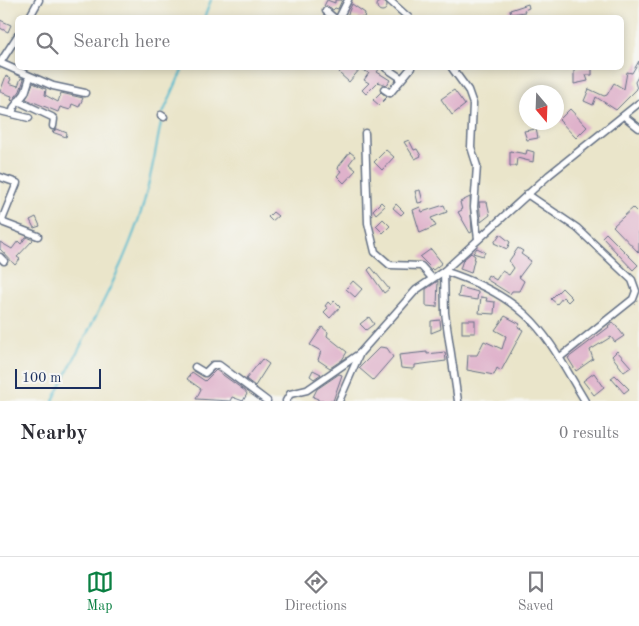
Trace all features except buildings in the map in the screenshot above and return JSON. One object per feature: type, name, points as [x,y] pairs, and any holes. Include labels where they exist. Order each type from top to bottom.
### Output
[{"type":"street","points":[[31,15],[39,0]]},
{"type":"street","points":[[340,15],[348,0]]},
{"type":"street","points":[[389,0],[406,15]]},
{"type":"street","points":[[326,11],[331,15]]},
{"type":"street","points":[[15,40],[0,63],[59,88],[85,93]]},
{"type":"street","points":[[389,70],[401,78]]},
{"type":"street","points":[[384,89],[390,92],[409,70]]},
{"type":"street","points":[[453,70],[468,90],[473,104],[471,147],[477,166],[474,206],[478,239]]},
{"type":"street","points":[[12,114],[24,93],[30,77]]},
{"type":"street","points":[[18,102],[52,117],[54,119],[53,126]]},
{"type":"street","points":[[286,401],[290,394],[307,390],[360,354],[416,290],[444,271],[527,194],[639,103]]},
{"type":"street","points":[[0,111],[29,118]]},
{"type":"street","points":[[624,116],[639,128]]},
{"type":"street","points":[[365,133],[368,223],[375,252],[390,265],[421,266],[432,278]]},
{"type":"street","points":[[0,177],[18,184],[2,220],[4,223],[38,236]]},
{"type":"street","points":[[527,194],[577,228],[632,280],[635,286],[633,299],[559,358]]},
{"type":"street","points":[[444,271],[498,296],[514,306],[535,325],[559,358],[585,401]]},
{"type":"street","points":[[444,271],[445,313],[458,401]]},
{"type":"street","points":[[340,401],[360,354]]},
{"type":"street","points":[[196,367],[205,374],[213,365],[219,365],[267,401]]},
{"type":"waterway","points":[[205,15],[211,0]]},
{"type":"waterway","points":[[163,113],[182,70]]},
{"type":"waterway","points":[[53,401],[110,288],[130,242],[146,194],[162,118]]}]
